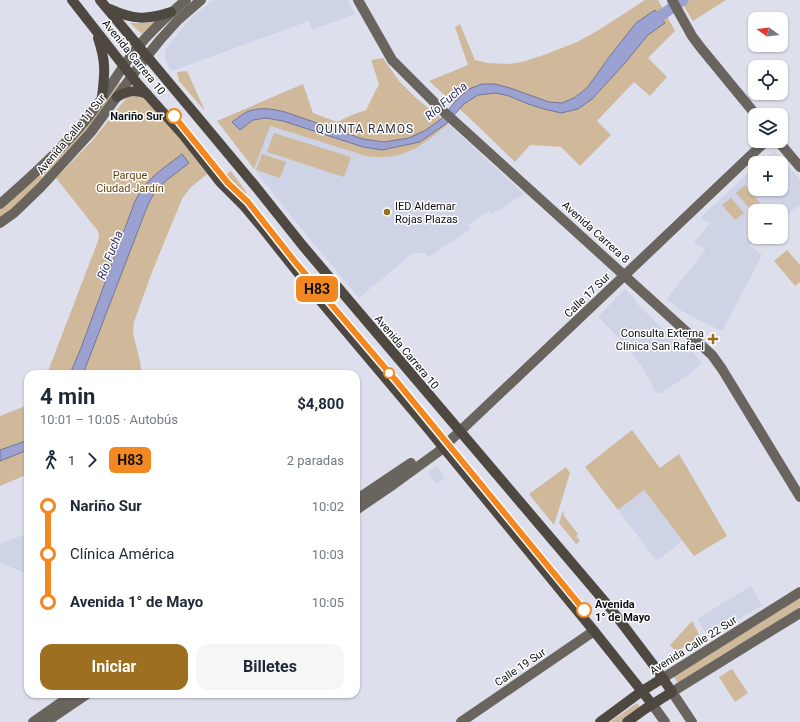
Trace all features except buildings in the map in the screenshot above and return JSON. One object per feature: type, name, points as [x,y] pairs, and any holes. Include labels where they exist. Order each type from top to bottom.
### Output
[{"type":"main road","name":"Avenida Carrera 10","points":[[72,0],[132,76],[184,136],[220,182],[256,220],[318,298],[594,631],[665,722]]},
{"type":"main road","name":"Avenida Calle 11 Sur","points":[[0,204],[25,182],[84,122],[139,46],[152,31],[186,0]]},
{"type":"main road","name":"Avenida Calle 11 Sur","points":[[0,223],[14,213],[42,187],[91,132],[147,56],[171,27],[200,0]]},
{"type":"main road","name":"Avenida Carrera 8","points":[[358,0],[392,60],[443,111],[712,355],[800,496]]},
{"type":"main road","points":[[672,0],[692,36],[750,108]]},
{"type":"main road","name":"Avenida Carrera 10","points":[[103,4],[256,187],[303,246],[610,609],[663,678],[692,722]]},
{"type":"main road","points":[[103,4],[122,14],[134,18],[155,16],[172,12]]},
{"type":"main road","points":[[96,30],[102,49],[105,67],[102,97]]},
{"type":"main road","points":[[117,98],[126,92],[134,91],[149,96]]},
{"type":"main road","name":"Calle 17 Sur","points":[[360,507],[394,484],[460,432],[759,148]]},
{"type":"main road","points":[[784,148],[800,167]]},
{"type":"main road","name":"Calle 17 Sur","points":[[360,497],[442,446]]},
{"type":"main road","name":"Avenida Calle 22 Sur","points":[[600,722],[642,691],[800,592]]},
{"type":"main road","points":[[627,722],[652,704],[800,612]]},
{"type":"main road","name":"Calle 19 Sur","points":[[461,722],[594,631]]},
{"type":"main road","points":[[33,722],[67,698]]},
{"type":"main road","points":[[46,722],[81,698]]},
{"type":"shaded area","points":[[213,0],[348,0],[355,14],[312,30],[309,21],[172,71],[165,58],[167,47],[192,17]]},
{"type":"shaded area","name":"IED Aldemar Rojas Plazas","points":[[448,124],[524,194],[492,214],[489,211],[468,225],[471,229],[429,257],[424,253],[413,253],[359,298],[254,169],[269,126],[366,156],[405,153],[421,146]]},
{"type":"shaded area","points":[[774,150],[779,156],[767,156]]},
{"type":"shaded area","points":[[788,166],[800,180],[800,204],[788,214],[788,204],[748,204],[748,244],[750,244],[749,245],[762,255],[722,331],[683,312],[667,299],[705,250],[694,242],[709,224],[701,217],[748,173],[748,196],[788,196]]},
{"type":"shaded area","points":[[625,289],[637,301],[635,302],[688,353],[691,351],[702,363],[687,376],[661,393],[657,393],[655,391],[643,368],[626,345],[598,317]]},
{"type":"shaded area","points":[[437,466],[445,478],[436,484],[428,472]]},
{"type":"shaded area","points":[[644,490],[682,541],[657,561],[618,510]]},
{"type":"shaded area","points":[[24,535],[24,572],[0,563],[0,544]]},
{"type":"shaded area","points":[[751,586],[762,605],[709,638],[697,619]]},
{"type":"green space","points":[[645,0],[658,0],[675,31],[648,58],[667,77],[650,96],[634,82],[597,121],[611,135],[580,166],[561,147],[530,145],[515,162],[429,81],[468,65],[455,27],[460,24],[475,60],[488,63],[508,64],[522,62],[541,56],[577,42]]},
{"type":"green space","points":[[680,0],[726,0],[693,21]]},
{"type":"green space","points":[[156,20],[143,35],[130,23],[148,23]]},
{"type":"green space","points":[[383,58],[399,81],[415,97],[448,124],[420,146],[402,154],[379,157],[366,156],[270,126],[254,169],[217,121],[303,84],[313,113],[337,122],[366,110],[379,84],[371,60]]},
{"type":"green space","points":[[187,71],[205,111],[179,81],[177,72]]},
{"type":"green space","points":[[118,81],[121,83],[104,111],[50,172],[0,220],[0,208]]},
{"type":"green space","name":"Parque Ciudad Jardín","points":[[139,96],[145,99],[178,136],[207,174],[190,188],[182,199],[152,272],[134,322],[133,333],[141,370],[49,370],[99,236],[98,231],[56,178],[92,141],[127,97]]},
{"type":"green space","points":[[274,133],[351,157],[344,177],[267,152]]},
{"type":"green space","points":[[262,154],[286,162],[280,178],[256,170]]},
{"type":"green space","points":[[231,171],[247,193],[245,194],[226,175]]},
{"type":"green space","points":[[745,185],[748,189],[748,196],[754,196],[760,203],[748,204],[748,207],[736,193]]},
{"type":"green space","points":[[731,198],[744,213],[735,220],[722,205]]},
{"type":"green space","points":[[787,250],[800,265],[800,282],[795,286],[774,261]]},
{"type":"green space","points":[[24,407],[24,476],[0,486],[0,416]]},
{"type":"green space","points":[[632,430],[660,468],[679,454],[727,536],[694,556],[644,490],[618,510],[585,467]]},
{"type":"green space","points":[[566,467],[570,473],[554,525],[529,494]]},
{"type":"green space","points":[[563,510],[564,516],[578,534],[576,536],[580,541],[576,544],[559,523]]},
{"type":"green space","points":[[800,596],[800,607],[678,683],[674,677]]},
{"type":"green space","points":[[692,621],[700,636],[676,652],[670,645]]},
{"type":"green space","points":[[732,669],[748,693],[735,702],[719,677]]},
{"type":"green space","points":[[637,703],[640,707],[620,722],[610,722]]},
{"type":"water","points":[[655,10],[665,23],[648,35],[592,99],[578,109],[561,113],[496,93],[478,95],[464,104],[447,123],[420,142],[382,150],[363,147],[283,121],[266,118],[253,120],[240,130],[232,122],[249,111],[258,109],[272,109],[285,112],[363,139],[384,142],[409,138],[426,130],[441,119],[457,99],[469,89],[482,84],[495,84],[549,102],[562,103],[574,98],[587,88],[636,23]]},
{"type":"water","points":[[182,154],[189,163],[155,191],[147,207],[85,370],[72,370],[135,201],[144,186],[157,173]]},
{"type":"water","points":[[24,441],[24,452],[0,461],[0,450]]},
{"type":"waterway","name":"Río Fucha","points":[[649,24],[683,0]]},
{"type":"bus line","name":"H83","points":[[174,116],[228,183],[248,202],[280,244],[398,383],[584,610]]},
{"type":"place","name":"Nariño Sur","points":[[174,116]]},
{"type":"place","name":"IED Aldemar Rojas Plazas","points":[[387,212]]},
{"type":"place","name":"Consulta Externa Clínica San Rafael","points":[[713,339]]},
{"type":"place","name":"Avenida 1° de Mayo","points":[[584,610]]},
{"type":"district","name":"QUINTA RAMOS","points":[[365,129]]}]
